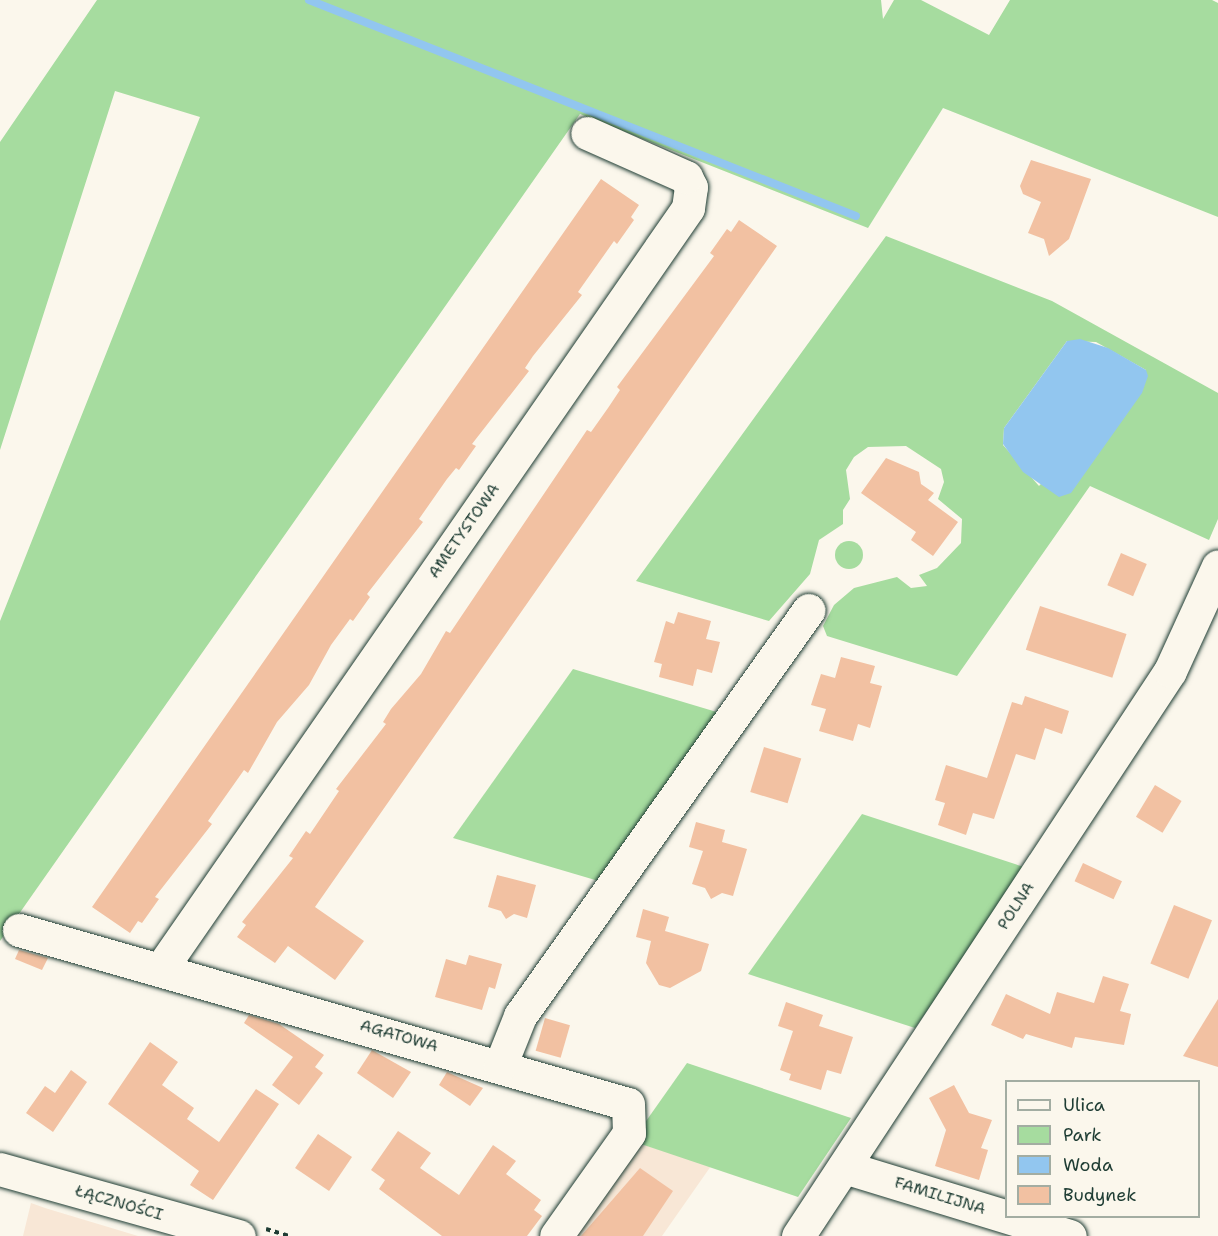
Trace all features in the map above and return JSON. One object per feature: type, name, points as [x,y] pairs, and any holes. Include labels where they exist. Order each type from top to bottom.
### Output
[{"type":"street","name":"AMETYSTOWA","points":[[160,970],[688,208],[691,187],[686,177],[587,133]]},
{"type":"street","name":"POLNA","points":[[798,1236],[1170,670],[1218,566]]},
{"type":"street","points":[[500,1066],[520,1016],[808,610]]},
{"type":"street","name":"AGATOWA","points":[[19,930],[628,1104],[628,1133],[556,1236]]},
{"type":"street","name":"FAMILIJNA","points":[[844,1167],[1005,1216]]},
{"type":"street","name":"ŁĄCZNOŚCI","points":[[0,1169],[239,1236]]},
{"type":"street","name":"FAMILIJNA","points":[[1011,1218],[1070,1236]]},
{"type":"shaded area","points":[[632,1141],[711,1166],[662,1236],[566,1236]]},
{"type":"shaded area","points":[[31,1203],[45,1208],[138,1236],[23,1236]]},
{"type":"green space","points":[[97,0],[881,0],[883,19],[894,0],[921,0],[989,35],[1010,0],[1212,0],[1218,3],[1218,217],[943,108],[868,228],[580,114],[0,941],[0,621],[200,117],[115,91],[0,450],[0,142]]},
{"type":"green space","points":[[886,236],[1052,301],[1218,393],[1218,519],[1209,540],[1090,486],[957,676],[827,636],[823,626],[834,605],[854,588],[897,577],[911,588],[927,586],[919,575],[937,568],[961,543],[962,519],[938,499],[944,482],[941,469],[906,446],[868,447],[854,457],[846,470],[850,499],[843,510],[843,524],[819,540],[810,574],[769,621],[636,581]],"holes":[[[1067,341],[1096,342],[1146,370],[1039,486],[1003,445],[1004,428]]]},
{"type":"green space","points":[[849,541],[859,545],[863,555],[859,565],[849,569],[839,565],[835,555],[839,545]]},
{"type":"green space","points":[[573,669],[720,713],[602,882],[453,838]]},
{"type":"green space","points":[[862,814],[1027,868],[915,1028],[748,974]]},
{"type":"green space","points":[[687,1063],[851,1118],[798,1197],[632,1141]]},
{"type":"water","points":[[1080,339],[1108,348],[1146,370],[1148,376],[1142,393],[1071,493],[1059,497],[1023,472],[1003,444],[1004,428],[1067,341]]},
{"type":"building","points":[[1031,160],[1091,179],[1069,239],[1049,256],[1044,239],[1028,233],[1041,202],[1023,194],[1020,186]]},
{"type":"building","points":[[601,179],[639,205],[631,217],[634,220],[617,244],[614,241],[578,292],[582,295],[525,368],[529,371],[472,444],[476,446],[459,470],[456,468],[447,479],[419,519],[423,522],[367,594],[370,597],[353,621],[350,619],[331,645],[309,685],[277,722],[248,773],[244,770],[208,821],[212,824],[155,897],[159,899],[142,923],[138,921],[130,933],[92,907]]},
{"type":"building","points":[[739,220],[777,246],[315,907],[364,941],[335,980],[288,946],[275,963],[237,937],[246,925],[242,922],[293,858],[289,856],[306,831],[310,834],[339,791],[336,789],[386,724],[383,722],[391,709],[421,674],[446,631],[450,633],[587,430],[591,432],[608,408],[620,390],[617,387],[714,256],[710,253],[727,229],[731,232]]},
{"type":"building","points":[[886,458],[919,472],[921,484],[934,493],[928,500],[958,522],[933,556],[911,540],[916,532],[861,493]]},
{"type":"building","points":[[1121,553],[1147,564],[1133,596],[1107,585]]},
{"type":"building","points":[[1040,606],[1127,634],[1112,678],[1026,650]]},
{"type":"building","points":[[678,612],[711,621],[706,639],[720,642],[712,673],[697,669],[693,686],[659,677],[662,664],[654,662],[666,621],[674,624]]},
{"type":"building","points":[[841,657],[875,666],[870,683],[882,686],[870,728],[858,724],[853,741],[819,731],[826,709],[811,705],[821,674],[835,678]]},
{"type":"building","points":[[1025,696],[1069,711],[1062,734],[1045,728],[1035,760],[1016,754],[994,819],[973,813],[966,835],[938,825],[945,803],[935,800],[946,765],[987,778],[1012,702],[1022,705]]},
{"type":"building","points":[[764,747],[801,758],[788,803],[750,792]]},
{"type":"building","points":[[1155,785],[1182,801],[1163,833],[1136,817]]},
{"type":"building","points":[[696,822],[725,830],[722,842],[747,849],[733,896],[722,893],[711,899],[705,888],[692,884],[703,851],[689,847]]},
{"type":"building","points":[[1083,863],[1122,881],[1114,899],[1075,881]]},
{"type":"building","points":[[497,875],[536,885],[527,918],[514,914],[506,919],[501,911],[488,907]]},
{"type":"building","points":[[1174,905],[1212,920],[1188,979],[1150,963]]},
{"type":"building","points":[[643,909],[669,917],[665,931],[709,944],[701,971],[670,988],[659,985],[646,963],[651,941],[636,937]]},
{"type":"building","points":[[19,950],[48,958],[42,970],[15,959]]},
{"type":"building","points":[[469,955],[502,964],[495,989],[489,987],[482,1010],[435,997],[446,959],[466,965]]},
{"type":"building","points":[[1103,976],[1129,984],[1120,1011],[1131,1014],[1124,1045],[1075,1037],[1072,1048],[1026,1034],[1023,1039],[991,1025],[1006,994],[1050,1014],[1057,992],[1094,1003]]},
{"type":"building","points":[[1218,999],[1218,1067],[1183,1056]]},
{"type":"building","points":[[786,1002],[823,1015],[819,1026],[853,1037],[841,1074],[827,1070],[821,1090],[789,1080],[791,1074],[780,1070],[793,1031],[778,1026]]},
{"type":"building","points":[[249,1015],[279,1024],[324,1055],[315,1067],[323,1073],[299,1105],[272,1085],[293,1057],[244,1023]]},
{"type":"building","points":[[545,1018],[570,1025],[561,1058],[536,1051]]},
{"type":"building","points":[[150,1042],[178,1062],[162,1085],[194,1108],[187,1119],[219,1142],[256,1089],[279,1104],[213,1200],[190,1185],[199,1171],[108,1104]]},
{"type":"building","points":[[372,1050],[411,1072],[393,1098],[357,1073]]},
{"type":"building","points":[[71,1070],[87,1082],[53,1132],[26,1113],[45,1086],[55,1093]]},
{"type":"building","points":[[447,1072],[483,1088],[470,1106],[439,1085]]},
{"type":"building","points":[[954,1085],[969,1113],[992,1120],[981,1148],[988,1150],[979,1180],[935,1166],[946,1130],[929,1098]]},
{"type":"building","points":[[398,1131],[431,1153],[420,1168],[459,1195],[493,1145],[516,1161],[506,1174],[541,1200],[534,1210],[542,1216],[527,1236],[442,1236],[379,1189],[385,1180],[371,1170]]},
{"type":"building","points":[[318,1134],[352,1157],[329,1191],[295,1168]]},
{"type":"building","points":[[640,1168],[673,1191],[643,1236],[581,1236]]},
{"type":"waterway","points":[[309,0],[856,216]]}]
